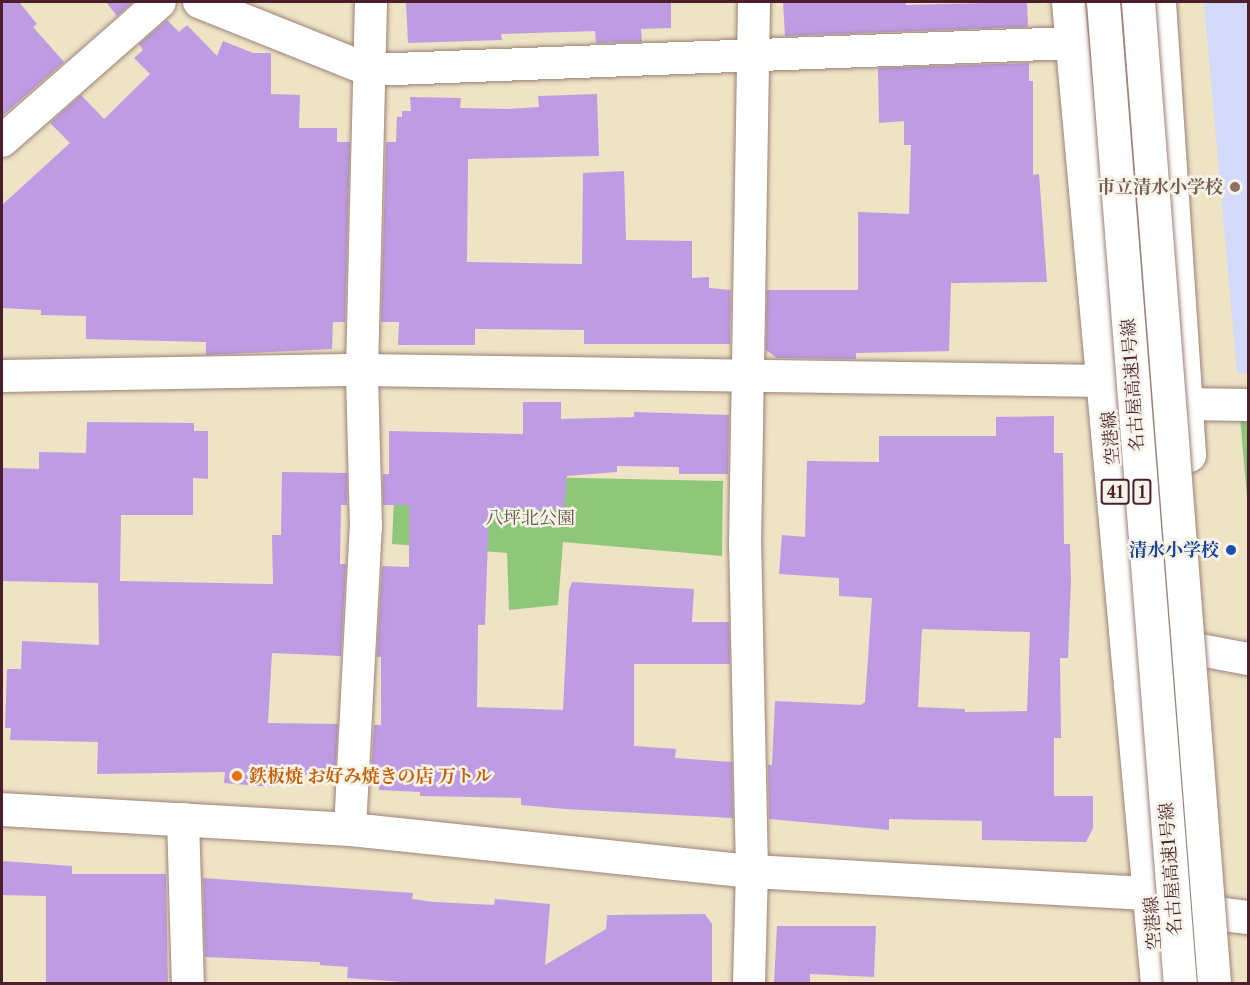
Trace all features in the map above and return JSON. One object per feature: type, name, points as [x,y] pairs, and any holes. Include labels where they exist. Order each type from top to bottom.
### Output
[{"type":"main road","name":"空港線","points":[[1068,2],[1106,381],[1157,984]]},
{"type":"main road","name":"名古屋高速1号線","points":[[1103,2],[1180,984]]},
{"type":"main road","name":"名古屋高速1号線","points":[[1138,2],[1214,984]]},
{"type":"main road","points":[[1159,2],[1200,650],[1236,915],[1229,984]]},
{"type":"main road","points":[[2,809],[350,829],[752,871],[1150,893],[1236,915]]},
{"type":"street","points":[[2,141],[160,2]]},
{"type":"street","points":[[199,2],[369,70],[1072,43]]},
{"type":"street","points":[[350,829],[366,527],[362,370],[371,2]]},
{"type":"street","points":[[749,984],[752,871],[745,546],[750,376],[754,2]]},
{"type":"street","points":[[2,376],[362,370],[1106,381]]},
{"type":"street","points":[[1186,404],[1248,405]]},
{"type":"street","points":[[1200,650],[1248,659]]},
{"type":"street","points":[[183,819],[188,984]]},
{"type":"shaded area","name":"市立清水小学校","points":[[1204,2],[1248,2],[1248,374],[1237,373]]},
{"type":"green space","points":[[1240,417],[1248,418],[1248,509]]},
{"type":"green space","name":"八坪北公園","points":[[395,474],[723,481],[722,556],[563,542],[558,605],[509,610],[507,553],[392,544]]},
{"type":"building","points":[[2,2],[19,2],[37,24],[33,27],[64,62],[2,116]]},
{"type":"building","points":[[106,2],[133,2],[117,16]]},
{"type":"building","points":[[406,2],[671,2],[671,28],[641,29],[642,42],[596,43],[595,31],[501,34],[502,40],[408,43]]},
{"type":"building","points":[[783,2],[906,2],[906,5],[1027,2],[1028,27],[785,36]]},
{"type":"building","points":[[167,20],[179,32],[187,25],[217,56],[223,41],[253,53],[271,53],[271,94],[300,95],[299,128],[337,128],[337,142],[350,142],[345,322],[333,322],[332,349],[206,355],[206,342],[86,339],[86,316],[41,315],[41,310],[2,308],[2,205],[70,143],[50,123],[81,95],[104,119],[150,74],[134,58],[143,50],[139,44]]},
{"type":"building","points":[[1029,63],[1029,81],[1033,81],[1033,175],[1039,174],[1047,282],[951,283],[949,351],[856,353],[856,359],[777,358],[766,350],[767,290],[858,290],[858,212],[909,214],[911,145],[904,145],[904,121],[879,123],[878,68]]},
{"type":"building","points":[[597,94],[599,156],[468,159],[467,262],[582,264],[583,173],[624,171],[626,240],[692,241],[692,278],[709,277],[709,288],[731,290],[730,344],[584,344],[584,330],[475,329],[475,345],[398,345],[399,322],[381,322],[386,142],[396,142],[397,117],[402,117],[402,111],[411,111],[410,97],[461,98],[460,108],[508,109],[539,107],[538,96]]},
{"type":"building","points":[[523,402],[561,402],[561,419],[634,417],[634,412],[729,415],[728,474],[679,474],[679,467],[617,466],[617,472],[567,476],[564,510],[489,510],[485,625],[478,625],[477,707],[563,710],[569,590],[572,582],[694,589],[692,622],[729,622],[730,664],[634,664],[634,746],[676,749],[675,758],[732,762],[733,818],[521,805],[521,798],[420,796],[420,792],[379,790],[379,776],[371,776],[374,725],[381,725],[381,657],[377,657],[382,566],[409,567],[409,505],[383,505],[383,474],[389,474],[389,431],[523,434]]},
{"type":"building","points":[[1054,416],[1054,453],[1063,453],[1064,544],[1070,544],[1071,579],[1068,658],[1060,658],[1061,738],[1054,738],[1054,796],[1093,796],[1093,828],[1086,842],[982,840],[982,821],[889,819],[889,830],[769,819],[768,765],[772,765],[775,701],[861,705],[865,702],[872,598],[839,596],[839,578],[779,574],[782,535],[805,537],[807,461],[879,462],[879,436],[996,436],[996,417]],"holes":[[[922,629],[1030,632],[1027,711],[965,712],[965,709],[918,707]]]},
{"type":"building","points":[[87,422],[194,423],[194,431],[208,431],[208,479],[193,478],[193,515],[121,515],[120,581],[273,584],[272,535],[281,535],[282,472],[347,473],[347,505],[341,505],[340,564],[346,564],[341,656],[272,653],[268,723],[338,724],[335,775],[273,774],[272,787],[224,783],[225,772],[97,774],[98,742],[10,740],[11,728],[5,728],[7,669],[21,669],[22,641],[99,645],[98,583],[2,581],[2,468],[39,469],[39,452],[86,453]]},
{"type":"building","points":[[2,861],[72,866],[72,874],[166,874],[168,984],[46,984],[46,896],[2,895]]},
{"type":"building","points":[[203,878],[413,893],[412,899],[434,902],[494,905],[495,899],[550,904],[545,965],[606,929],[607,915],[705,914],[712,924],[712,984],[432,984],[347,978],[348,967],[320,965],[320,962],[205,957]]},
{"type":"building","points":[[777,926],[876,926],[874,977],[810,974],[810,984],[774,984]]},
{"type":"place","name":"市立清水小学校","points":[[1235,187]]},
{"type":"place","name":"清水小学校","points":[[1231,550]]},
{"type":"place","name":"鉄板焼 お好み焼きの店 万トル","points":[[237,776]]}]
